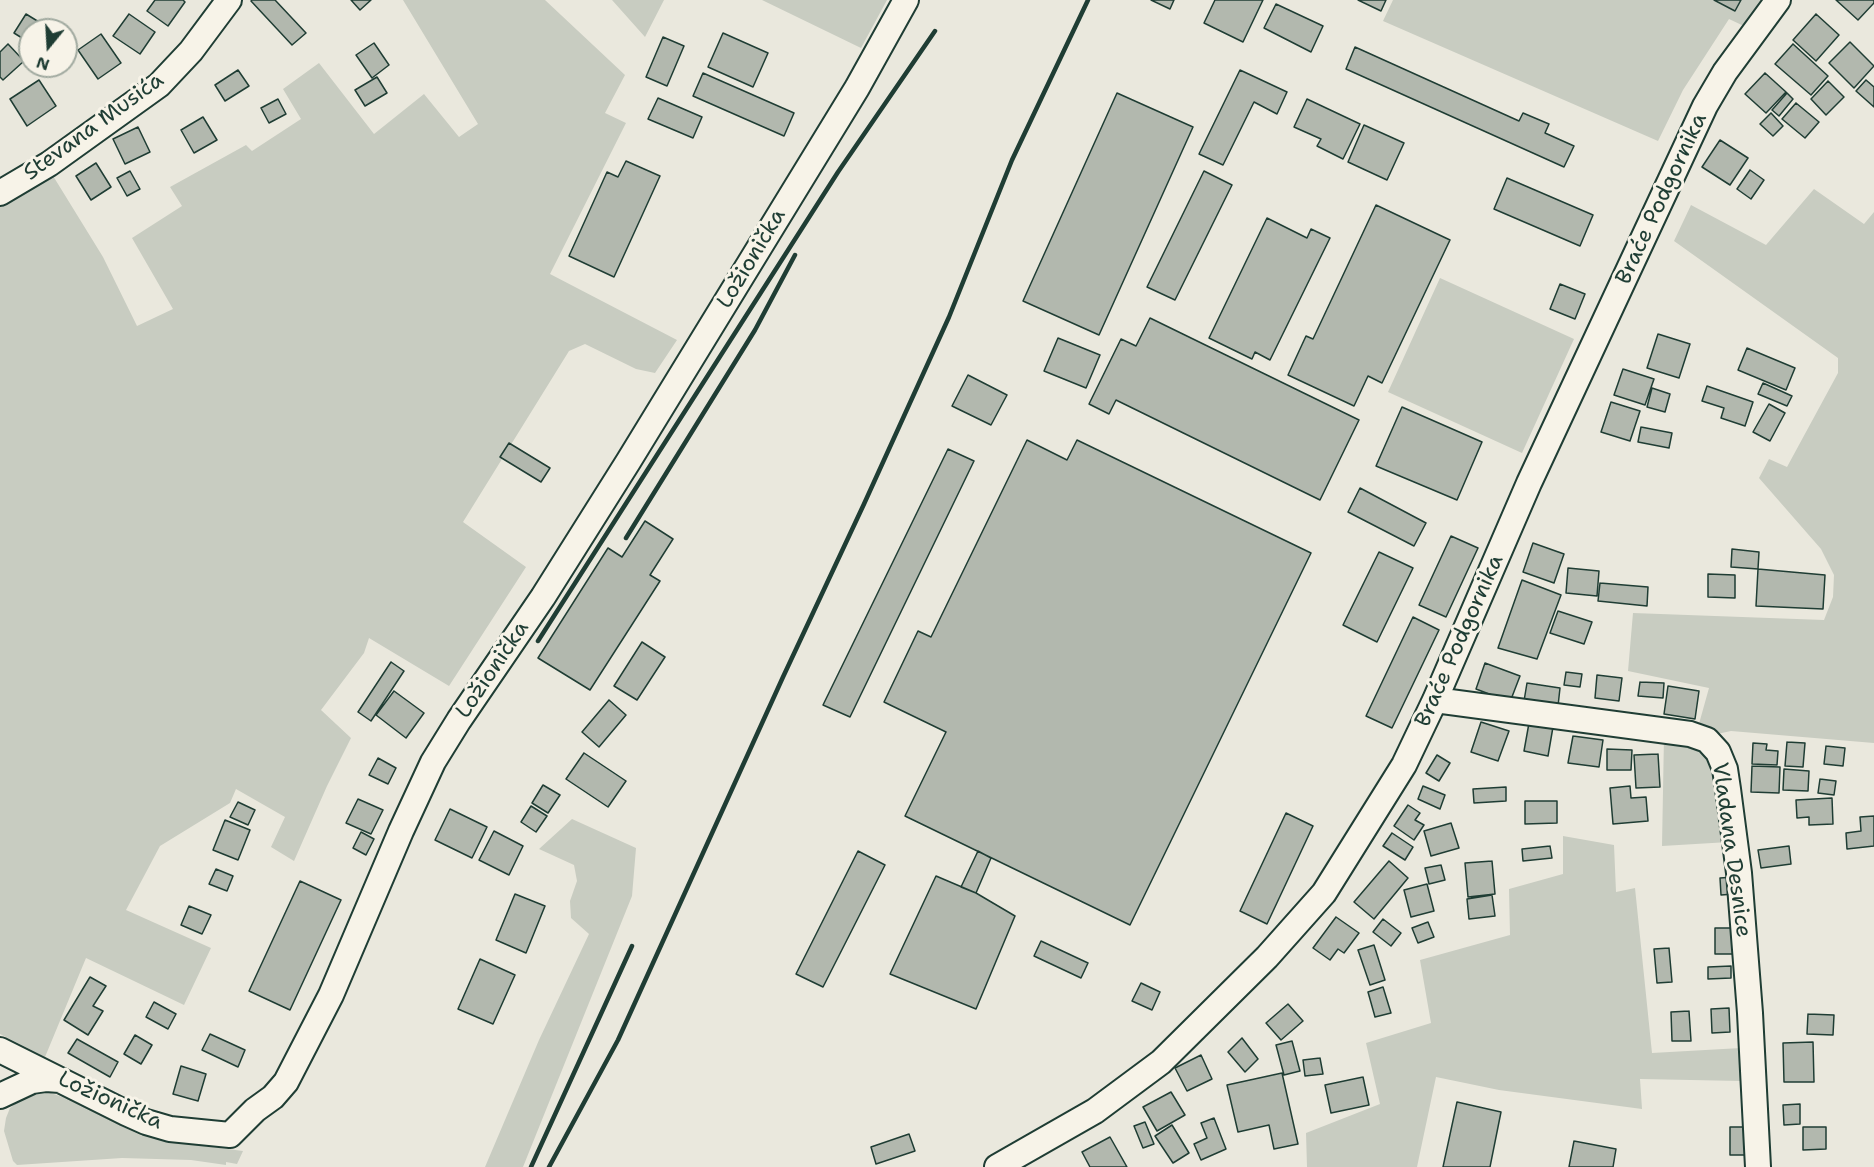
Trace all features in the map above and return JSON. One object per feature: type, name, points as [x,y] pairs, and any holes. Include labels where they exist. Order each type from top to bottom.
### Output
[{"type":"street","name":"Stevana Musića","points":[[0,193],[49,164],[159,85],[191,51],[229,0]]},
{"type":"street","name":"Ložionička","points":[[0,1050],[146,1122],[170,1129],[230,1135],[255,1110],[273,1097],[286,1082],[331,995],[433,762],[543,597],[634,452],[857,88],[906,0]]},
{"type":"street","name":"Braće Podgornika","points":[[997,1167],[1095,1111],[1161,1062],[1267,957],[1324,893],[1404,765],[1435,700],[1529,483],[1689,138],[1725,72],[1778,0]]},
{"type":"street","name":"Vladana Desnice","points":[[1435,700],[1690,734],[1707,740],[1718,752],[1728,789],[1739,873],[1751,1025],[1758,1167]]},
{"type":"street","points":[[0,1096],[32,1081],[63,1080]]},
{"type":"shaded area","points":[[403,0],[545,0],[625,75],[605,113],[626,123],[550,274],[677,340],[655,373],[636,369],[585,344],[569,351],[463,522],[526,567],[449,686],[369,638],[364,653],[321,710],[351,738],[294,861],[271,847],[285,817],[236,789],[230,803],[160,846],[126,910],[211,948],[184,1005],[86,958],[45,1057],[0,1034],[0,200],[50,171],[103,257],[137,326],[173,309],[132,238],[182,206],[170,187],[246,145],[252,151],[301,119],[283,89],[319,63],[374,134],[424,94],[459,137],[478,124]]},
{"type":"shaded area","points":[[612,0],[664,0],[645,37]]},
{"type":"shaded area","points":[[762,0],[887,0],[861,48]]},
{"type":"shaded area","points":[[1393,0],[1764,0],[1746,27],[1729,19],[1683,90],[1658,141],[1383,21]]},
{"type":"shaded area","points":[[1814,189],[1864,224],[1874,212],[1874,743],[1731,731],[1717,734],[1697,731],[1709,688],[1628,671],[1633,613],[1824,620],[1833,597],[1834,575],[1821,549],[1759,478],[1769,459],[1787,467],[1838,373],[1838,358],[1674,241],[1691,205],[1766,245]]},
{"type":"shaded area","points":[[1440,278],[1574,339],[1522,453],[1388,392]]},
{"type":"shaded area","points":[[1664,736],[1692,742],[1712,757],[1729,842],[1662,846]]},
{"type":"shaded area","points":[[572,819],[636,848],[632,896],[523,1167],[485,1167],[539,1040],[589,934],[571,918],[570,901],[577,881],[574,865],[539,849]]},
{"type":"shaded area","points":[[1563,836],[1614,845],[1616,892],[1635,888],[1652,1053],[1741,1048],[1742,1081],[1640,1079],[1642,1109],[1499,1090],[1436,1077],[1417,1167],[1307,1167],[1306,1133],[1380,1104],[1366,1043],[1431,1023],[1420,960],[1510,935],[1509,889],[1563,874]]},
{"type":"shaded area","points":[[45,1091],[68,1099],[142,1136],[145,1132],[154,1137],[189,1144],[243,1151],[237,1164],[226,1162],[226,1165],[191,1160],[122,1158],[17,1165],[13,1161],[4,1131],[6,1118],[10,1108],[23,1098]]},
{"type":"building","points":[[155,0],[183,0],[185,2],[168,26],[147,11]]},
{"type":"building","points":[[252,0],[275,0],[306,33],[292,45]]},
{"type":"building","points":[[351,0],[371,0],[360,10]]},
{"type":"building","points":[[1151,0],[1174,0],[1170,9]]},
{"type":"building","points":[[1215,0],[1263,0],[1243,42],[1204,23]]},
{"type":"building","points":[[1358,0],[1386,0],[1381,11]]},
{"type":"building","points":[[1714,0],[1741,0],[1735,11]]},
{"type":"building","points":[[1836,0],[1874,0],[1874,3],[1858,20]]},
{"type":"building","points":[[1276,4],[1323,26],[1311,52],[1264,28]]},
{"type":"building","points":[[129,14],[155,32],[140,54],[113,36]]},
{"type":"building","points":[[1816,14],[1839,35],[1816,61],[1793,40]]},
{"type":"building","points":[[723,33],[768,53],[753,87],[708,67]]},
{"type":"building","points":[[101,34],[121,63],[98,79],[78,50]]},
{"type":"building","points":[[663,37],[684,46],[667,86],[646,77]]},
{"type":"building","points":[[1850,42],[1874,66],[1854,88],[1829,63]]},
{"type":"building","points":[[374,43],[389,65],[372,78],[356,55]]},
{"type":"building","points":[[8,44],[18,55],[18,66],[3,80],[0,77],[0,52]]},
{"type":"building","points":[[1793,44],[1828,76],[1811,95],[1775,64]]},
{"type":"building","points":[[1355,47],[1519,121],[1523,113],[1549,124],[1545,133],[1574,146],[1564,167],[1346,69]]},
{"type":"building","points":[[238,70],[249,86],[225,101],[215,85]]},
{"type":"building","points":[[1240,70],[1287,92],[1277,114],[1254,102],[1223,165],[1199,154]]},
{"type":"building","points":[[703,73],[794,113],[784,136],[693,96]]},
{"type":"building","points":[[1765,73],[1786,92],[1766,113],[1745,94]]},
{"type":"building","points":[[377,77],[387,93],[365,106],[355,90]]},
{"type":"building","points":[[39,80],[56,106],[27,126],[10,99]]},
{"type":"building","points":[[1866,80],[1874,87],[1874,107],[1856,91]]},
{"type":"building","points":[[1828,81],[1844,97],[1826,115],[1811,99]]},
{"type":"building","points":[[1117,93],[1193,127],[1099,335],[1023,301]]},
{"type":"building","points":[[1787,93],[1793,99],[1779,116],[1772,110]]},
{"type":"building","points":[[658,98],[702,117],[693,138],[648,119]]},
{"type":"building","points":[[278,99],[286,114],[269,123],[261,108]]},
{"type":"building","points":[[1307,99],[1360,124],[1343,159],[1317,146],[1321,139],[1294,127]]},
{"type":"building","points":[[1796,103],[1819,122],[1805,138],[1782,119]]},
{"type":"building","points":[[1771,113],[1783,126],[1773,136],[1760,124]]},
{"type":"building","points":[[203,117],[217,140],[194,153],[181,130]]},
{"type":"building","points":[[1364,125],[1404,143],[1387,180],[1348,162]]},
{"type":"building","points":[[138,127],[150,152],[125,164],[113,139]]},
{"type":"building","points":[[1720,140],[1748,158],[1730,185],[1702,167]]},
{"type":"building","points":[[626,161],[660,176],[614,277],[569,256],[607,172],[618,177]]},
{"type":"building","points":[[96,163],[111,187],[91,200],[76,176]]},
{"type":"building","points":[[1750,170],[1764,180],[1751,199],[1737,189]]},
{"type":"building","points":[[130,171],[140,189],[127,196],[117,178]]},
{"type":"building","points":[[1204,171],[1232,185],[1175,300],[1147,287]]},
{"type":"building","points":[[1507,178],[1593,215],[1580,246],[1494,209]]},
{"type":"building","points":[[1376,205],[1450,240],[1382,383],[1368,376],[1354,406],[1288,375],[1306,336],[1313,339]]},
{"type":"building","points":[[1267,218],[1307,238],[1311,229],[1330,238],[1270,360],[1255,352],[1252,359],[1209,338]]},
{"type":"building","points":[[1560,284],[1585,294],[1575,319],[1550,309]]},
{"type":"building","points":[[1150,318],[1359,420],[1320,500],[1116,400],[1109,414],[1089,404],[1121,339],[1136,346]]},
{"type":"building","points":[[1658,334],[1690,344],[1679,378],[1647,368]]},
{"type":"building","points":[[1058,338],[1100,355],[1086,388],[1044,371]]},
{"type":"building","points":[[1747,348],[1795,368],[1786,390],[1738,370]]},
{"type":"building","points":[[1623,369],[1654,379],[1645,405],[1614,395]]},
{"type":"building","points":[[968,375],[1007,395],[991,425],[952,406]]},
{"type":"building","points":[[1763,383],[1792,396],[1787,406],[1758,394]]},
{"type":"building","points":[[1707,386],[1753,402],[1745,426],[1721,418],[1724,408],[1702,401]]},
{"type":"building","points":[[1652,388],[1670,394],[1665,412],[1647,407]]},
{"type":"building","points":[[1611,402],[1640,411],[1630,441],[1601,432]]},
{"type":"building","points":[[1769,404],[1785,413],[1770,441],[1753,432]]},
{"type":"building","points":[[1402,407],[1482,442],[1457,500],[1376,466]]},
{"type":"building","points":[[1641,427],[1672,433],[1669,448],[1638,442]]},
{"type":"building","points":[[1027,440],[1067,460],[1077,440],[1311,553],[1130,925],[905,816],[946,732],[884,702],[918,631],[931,637]]},
{"type":"building","points":[[509,443],[550,468],[541,482],[500,457]]},
{"type":"building","points":[[948,449],[974,461],[850,717],[823,705]]},
{"type":"building","points":[[1360,488],[1426,523],[1414,546],[1348,512]]},
{"type":"building","points":[[645,521],[673,539],[650,575],[660,581],[590,690],[538,658],[608,548],[622,557]]},
{"type":"building","points":[[1451,536],[1478,548],[1446,617],[1419,605]]},
{"type":"building","points":[[1533,543],[1564,554],[1554,583],[1523,572]]},
{"type":"building","points":[[1732,549],[1759,552],[1758,569],[1731,567]]},
{"type":"building","points":[[1379,552],[1413,568],[1377,642],[1343,625]]},
{"type":"building","points":[[1568,568],[1599,571],[1597,596],[1566,593]]},
{"type":"building","points":[[1758,569],[1825,575],[1823,609],[1756,606]]},
{"type":"building","points":[[1708,574],[1735,575],[1735,598],[1708,597]]},
{"type":"building","points":[[1522,580],[1561,595],[1537,659],[1498,648]]},
{"type":"building","points":[[1600,583],[1648,587],[1647,606],[1598,601]]},
{"type":"building","points":[[1558,611],[1592,622],[1584,644],[1550,633]]},
{"type":"building","points":[[1413,617],[1439,630],[1392,728],[1366,716]]},
{"type":"building","points":[[642,642],[665,657],[637,700],[614,686]]},
{"type":"building","points":[[391,662],[404,671],[371,721],[358,712]]},
{"type":"building","points":[[1485,663],[1520,676],[1510,702],[1476,689]]},
{"type":"building","points":[[1566,672],[1582,674],[1580,687],[1564,685]]},
{"type":"building","points":[[1597,675],[1622,678],[1619,701],[1595,698]]},
{"type":"building","points":[[1640,682],[1664,683],[1663,698],[1638,696]]},
{"type":"building","points":[[1527,683],[1560,688],[1558,706],[1524,701]]},
{"type":"building","points":[[1668,686],[1699,691],[1695,719],[1664,714]]},
{"type":"building","points":[[394,691],[424,713],[406,738],[376,715]]},
{"type":"building","points":[[609,700],[626,715],[599,747],[582,732]]},
{"type":"building","points":[[1481,722],[1509,731],[1498,761],[1471,752]]},
{"type":"building","points":[[1529,723],[1553,727],[1548,756],[1524,751]]},
{"type":"building","points":[[1573,736],[1603,740],[1599,767],[1568,763]]},
{"type":"building","points":[[1787,742],[1805,743],[1803,767],[1785,766]]},
{"type":"building","points":[[1753,743],[1767,744],[1766,750],[1778,751],[1777,765],[1752,764]]},
{"type":"building","points":[[1826,746],[1845,748],[1843,766],[1824,764]]},
{"type":"building","points":[[1607,749],[1632,750],[1631,770],[1607,770]]},
{"type":"building","points":[[584,753],[626,781],[608,807],[566,779]]},
{"type":"building","points":[[1658,754],[1660,787],[1636,788],[1634,755]]},
{"type":"building","points":[[1437,755],[1450,763],[1439,781],[1426,773]]},
{"type":"building","points":[[378,758],[396,768],[388,784],[369,775]]},
{"type":"building","points":[[1752,766],[1780,767],[1779,793],[1751,792]]},
{"type":"building","points":[[1784,769],[1809,771],[1808,791],[1783,790]]},
{"type":"building","points":[[1820,779],[1836,781],[1834,795],[1818,793]]},
{"type":"building","points":[[543,785],[560,795],[548,813],[532,803]]},
{"type":"building","points":[[1423,786],[1445,795],[1440,809],[1418,799]]},
{"type":"building","points":[[1630,786],[1631,798],[1646,797],[1648,821],[1613,824],[1610,788]]},
{"type":"building","points":[[1506,787],[1506,801],[1474,803],[1473,789]]},
{"type":"building","points":[[1832,798],[1833,824],[1809,825],[1809,817],[1797,818],[1796,800]]},
{"type":"building","points":[[358,799],[383,810],[371,834],[346,823]]},
{"type":"building","points":[[1525,801],[1557,801],[1557,823],[1525,824]]},
{"type":"building","points":[[238,802],[255,810],[248,825],[230,817]]},
{"type":"building","points":[[1408,805],[1420,813],[1415,820],[1424,825],[1414,840],[1394,826]]},
{"type":"building","points":[[531,806],[547,816],[536,832],[521,822]]},
{"type":"building","points":[[450,809],[487,827],[472,858],[435,840]]},
{"type":"building","points":[[1286,813],[1313,826],[1267,924],[1240,911]]},
{"type":"building","points":[[1874,816],[1874,846],[1847,849],[1846,833],[1861,831],[1860,817]]},
{"type":"building","points":[[225,820],[250,830],[238,860],[213,850]]},
{"type":"building","points":[[1451,823],[1459,848],[1431,856],[1424,831]]},
{"type":"building","points":[[494,831],[523,846],[509,875],[479,860]]},
{"type":"building","points":[[361,832],[374,839],[366,855],[353,848]]},
{"type":"building","points":[[1392,833],[1413,847],[1405,860],[1383,846]]},
{"type":"building","points":[[1550,846],[1552,858],[1523,861],[1522,849]]},
{"type":"building","points":[[1789,846],[1791,864],[1761,868],[1758,850]]},
{"type":"building","points":[[858,851],[885,865],[823,987],[796,974]]},
{"type":"building","points":[[978,851],[991,858],[976,893],[961,887]]},
{"type":"building","points":[[1389,861],[1408,878],[1374,919],[1354,902]]},
{"type":"building","points":[[1492,861],[1495,894],[1468,897],[1465,863]]},
{"type":"building","points":[[1441,865],[1445,880],[1429,884],[1425,868]]},
{"type":"building","points":[[216,869],[233,876],[227,891],[209,884]]},
{"type":"building","points":[[936,876],[976,893],[1015,916],[976,1009],[890,974]]},
{"type":"building","points":[[1733,877],[1734,894],[1721,895],[1720,878]]},
{"type":"building","points":[[300,881],[341,900],[290,1010],[249,991]]},
{"type":"building","points":[[1427,884],[1434,911],[1411,917],[1404,890]]},
{"type":"building","points":[[515,894],[545,906],[526,953],[496,940]]},
{"type":"building","points":[[1492,895],[1495,916],[1469,919],[1467,899]]},
{"type":"building","points":[[189,906],[211,915],[202,934],[181,925]]},
{"type":"building","points":[[1336,917],[1359,933],[1344,953],[1338,949],[1330,960],[1313,948]]},
{"type":"building","points":[[1383,919],[1401,933],[1391,946],[1373,932]]},
{"type":"building","points":[[1428,922],[1434,937],[1418,943],[1412,928]]},
{"type":"building","points":[[1715,928],[1735,928],[1735,954],[1715,954]]},
{"type":"building","points":[[1041,941],[1088,963],[1081,978],[1034,956]]},
{"type":"building","points":[[1374,945],[1385,980],[1370,985],[1358,950]]},
{"type":"building","points":[[1669,948],[1672,982],[1657,983],[1654,949]]},
{"type":"building","points":[[480,959],[515,975],[493,1024],[458,1009]]},
{"type":"building","points":[[1731,966],[1731,978],[1708,979],[1708,967]]},
{"type":"building","points":[[90,977],[106,986],[93,1006],[103,1011],[88,1035],[64,1020]]},
{"type":"building","points":[[1141,983],[1160,992],[1152,1010],[1132,1001]]},
{"type":"building","points":[[1383,987],[1391,1013],[1375,1017],[1368,992]]},
{"type":"building","points":[[154,1002],[176,1014],[168,1029],[146,1017]]},
{"type":"building","points":[[1288,1004],[1303,1021],[1281,1040],[1266,1023]]},
{"type":"building","points":[[1729,1008],[1730,1032],[1712,1033],[1711,1009]]},
{"type":"building","points":[[1689,1011],[1691,1041],[1672,1041],[1671,1012]]},
{"type":"building","points":[[1808,1014],[1834,1015],[1833,1035],[1807,1034]]},
{"type":"building","points":[[210,1034],[245,1050],[238,1067],[202,1050]]},
{"type":"building","points":[[135,1035],[152,1045],[141,1064],[124,1054]]},
{"type":"building","points":[[1242,1038],[1258,1059],[1245,1072],[1228,1052]]},
{"type":"building","points":[[77,1039],[118,1062],[110,1077],[68,1053]]},
{"type":"building","points":[[1292,1041],[1300,1071],[1284,1075],[1276,1045]]},
{"type":"building","points":[[1813,1042],[1814,1082],[1784,1082],[1783,1043]]},
{"type":"building","points":[[1201,1055],[1212,1079],[1187,1091],[1175,1068]]},
{"type":"building","points":[[1320,1058],[1323,1074],[1305,1076],[1303,1060]]},
{"type":"building","points":[[181,1066],[206,1074],[198,1101],[173,1094]]},
{"type":"building","points":[[1282,1073],[1298,1144],[1274,1149],[1269,1125],[1238,1132],[1227,1085]]},
{"type":"building","points":[[1363,1077],[1369,1105],[1331,1113],[1325,1085]]},
{"type":"building","points":[[1171,1092],[1185,1115],[1157,1131],[1143,1107]]},
{"type":"building","points":[[1457,1102],[1501,1112],[1490,1167],[1443,1167]]},
{"type":"building","points":[[1800,1104],[1800,1124],[1784,1125],[1783,1105]]},
{"type":"building","points":[[1214,1118],[1226,1149],[1201,1160],[1194,1144],[1207,1138],[1201,1123]]},
{"type":"building","points":[[1145,1122],[1154,1144],[1143,1148],[1134,1126]]},
{"type":"building","points":[[1172,1125],[1189,1153],[1173,1163],[1155,1136]]},
{"type":"building","points":[[1730,1127],[1748,1127],[1748,1155],[1730,1155]]},
{"type":"building","points":[[1803,1127],[1826,1127],[1826,1149],[1803,1150]]},
{"type":"building","points":[[909,1134],[915,1151],[876,1164],[871,1147]]},
{"type":"building","points":[[1110,1137],[1127,1167],[1090,1167],[1082,1152]]},
{"type":"building","points":[[1574,1141],[1616,1149],[1613,1167],[1569,1167]]},
{"type":"railway","points":[[549,1167],[618,1040],[949,317],[1012,160],[1088,0]]},
{"type":"railway","points":[[538,641],[838,172],[935,31]]},
{"type":"railway","points":[[626,538],[755,330],[795,255]]},
{"type":"railway","points":[[531,1167],[632,946]]}]
